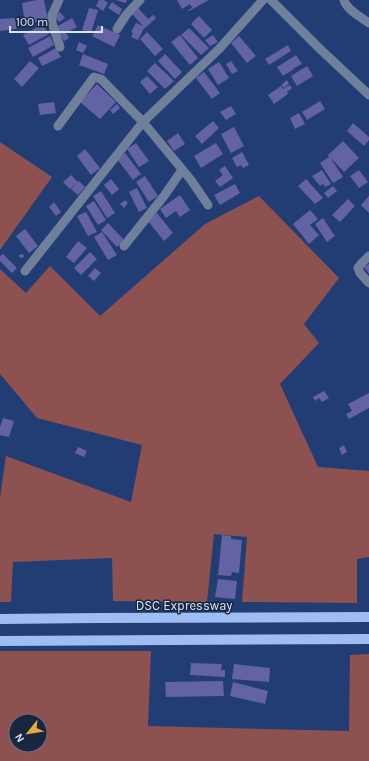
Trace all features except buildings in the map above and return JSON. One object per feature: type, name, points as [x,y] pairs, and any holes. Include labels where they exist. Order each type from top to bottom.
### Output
[{"type":"main road","name":"DSC Expressway","points":[[0,619],[369,617]]},
{"type":"main road","points":[[0,641],[369,639]]},
{"type":"street","points":[[59,0],[52,15],[52,23],[60,47]]},
{"type":"street","points":[[117,30],[126,15],[140,0]]},
{"type":"street","points":[[25,272],[143,122],[219,49],[263,0]]},
{"type":"street","points":[[271,0],[369,95]]},
{"type":"street","points":[[344,0],[345,4],[369,23]]},
{"type":"street","points":[[58,126],[94,77],[101,79],[143,122],[191,180],[208,205]]},
{"type":"street","points":[[124,246],[164,196],[182,170]]},
{"type":"street","points":[[369,256],[358,268],[369,283]]},
{"type":"shaded area","points":[[0,142],[52,177],[0,250]]},
{"type":"shaded area","points":[[259,196],[339,278],[304,324],[319,343],[280,384],[318,467],[369,471],[369,557],[357,559],[357,603],[242,602],[247,537],[214,534],[207,602],[113,601],[112,558],[13,562],[11,602],[0,602],[0,498],[6,456],[131,502],[142,445],[37,418],[0,374],[0,269],[26,293],[50,266],[100,316],[205,224]]},
{"type":"shaded area","points":[[0,651],[151,651],[148,726],[349,731],[350,655],[369,654],[369,761],[0,761]]}]
